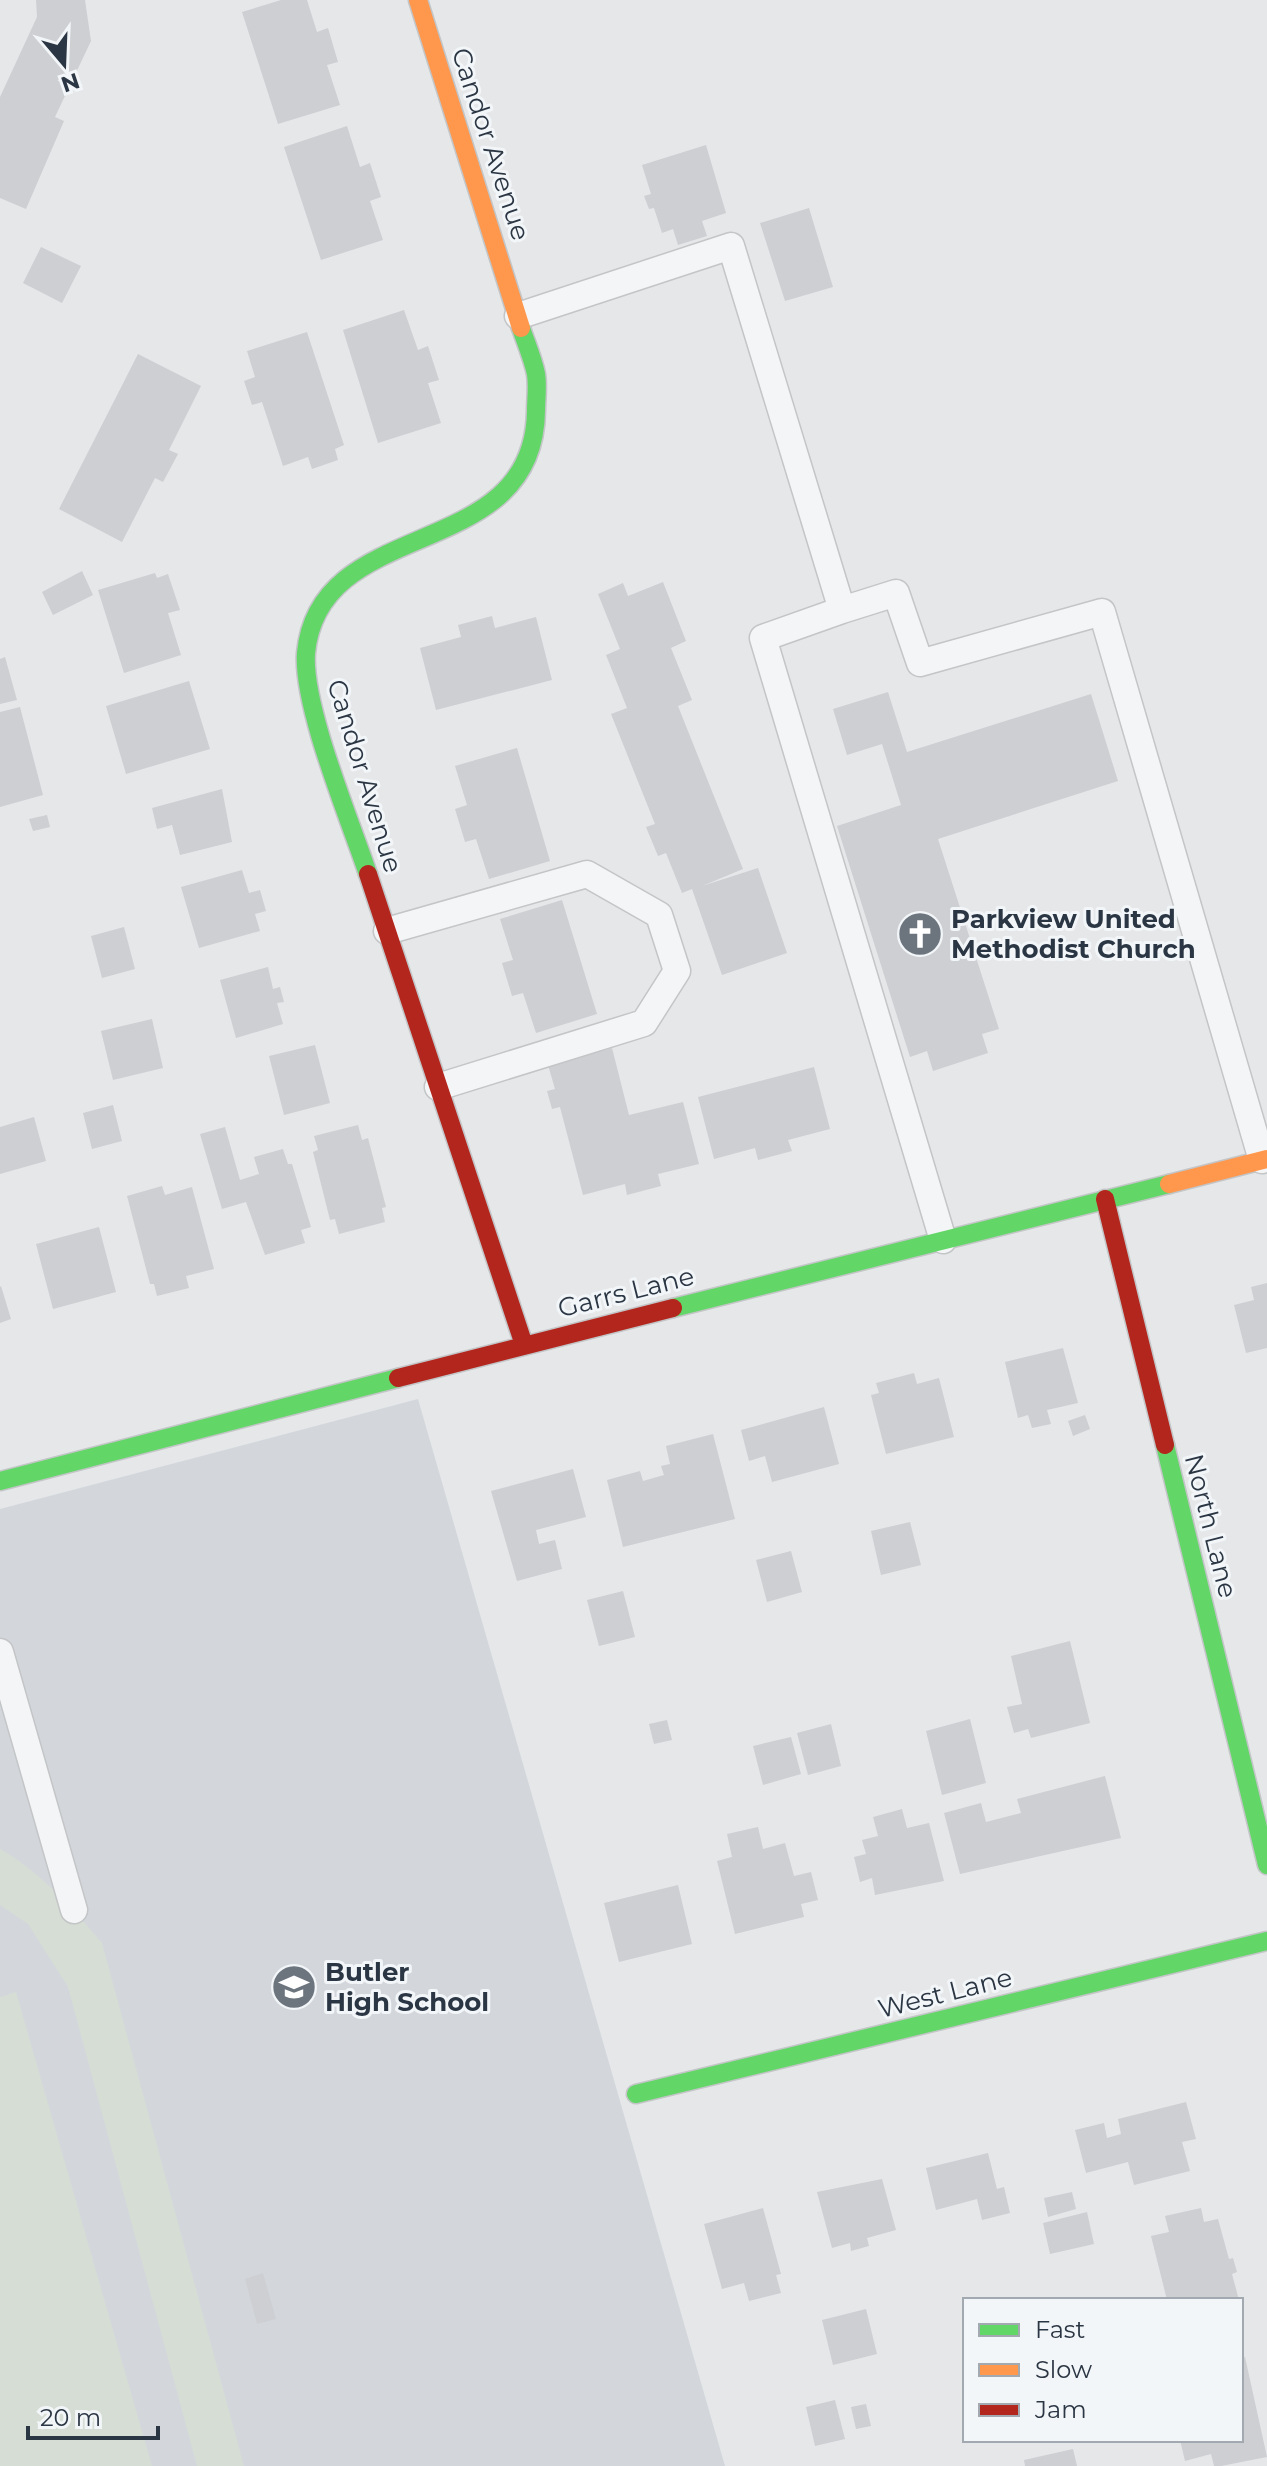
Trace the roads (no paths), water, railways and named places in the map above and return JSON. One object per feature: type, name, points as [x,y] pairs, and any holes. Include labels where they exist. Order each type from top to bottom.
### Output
[{"type":"street","name":"Candor Avenue","points":[[418,0],[536,375],[541,404],[540,433],[525,471],[506,495],[485,511],[370,561],[341,580],[315,616],[307,647],[306,671],[317,720],[524,1345]]},
{"type":"street","name":"Garrs Lane","points":[[0,1481],[524,1345],[1265,1160]]},
{"type":"street","name":"North Lane","points":[[1105,1199],[1267,1865]]},
{"type":"street","name":"West Lane","points":[[636,2094],[1267,1941]]},
{"type":"lane","points":[[518,316],[731,246],[842,610]]},
{"type":"lane","points":[[943,1240],[763,638],[896,593],[920,663],[1102,612],[1265,1160]]},
{"type":"lane","points":[[387,931],[587,874],[659,915],[677,971],[644,1023],[438,1087]]},
{"type":"lane","points":[[0,1652],[74,1910]]},
{"type":"place","name":"Parkview United Methodist Church","points":[[920,934]]},
{"type":"place","name":"Butler High School","points":[[294,1987]]}]
